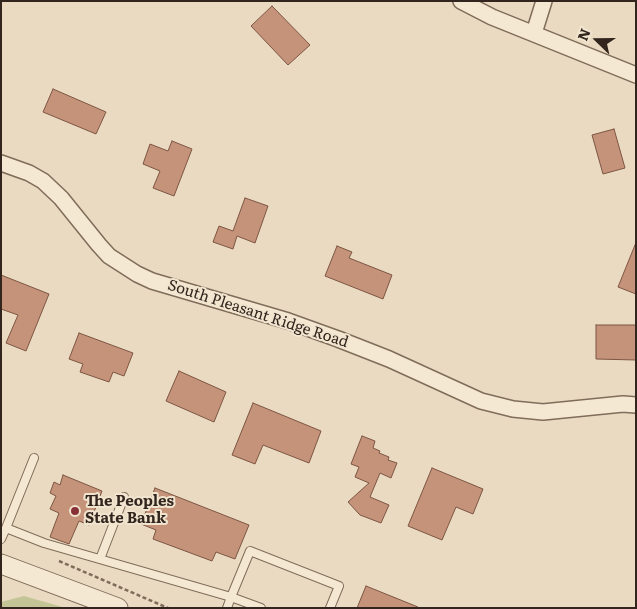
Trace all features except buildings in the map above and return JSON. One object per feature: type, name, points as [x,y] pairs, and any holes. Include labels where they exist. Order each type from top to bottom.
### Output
[{"type":"street","points":[[462,1],[492,17],[636,74]]},
{"type":"street","points":[[534,33],[544,1]]},
{"type":"street","name":"South Pleasant Ridge Road","points":[[1,163],[29,173],[43,181],[61,198],[109,256],[137,274],[152,280],[288,321],[338,339],[389,359],[481,401],[513,409],[543,412],[623,404],[636,405]]},
{"type":"street","points":[[1,564],[118,608]]},
{"type":"lane","points":[[1,539],[34,458]]},
{"type":"lane","points":[[100,559],[124,497]]},
{"type":"lane","points":[[6,528],[44,543],[231,597],[261,608]]},
{"type":"lane","points":[[227,608],[250,551],[339,586],[330,608]]},
{"type":"path","points":[[55,559],[168,608]]},
{"type":"green space","points":[[24,596],[65,608],[1,608],[1,602]]},
{"type":"place","name":"The Peoples State Bank","points":[[75,511]]}]
